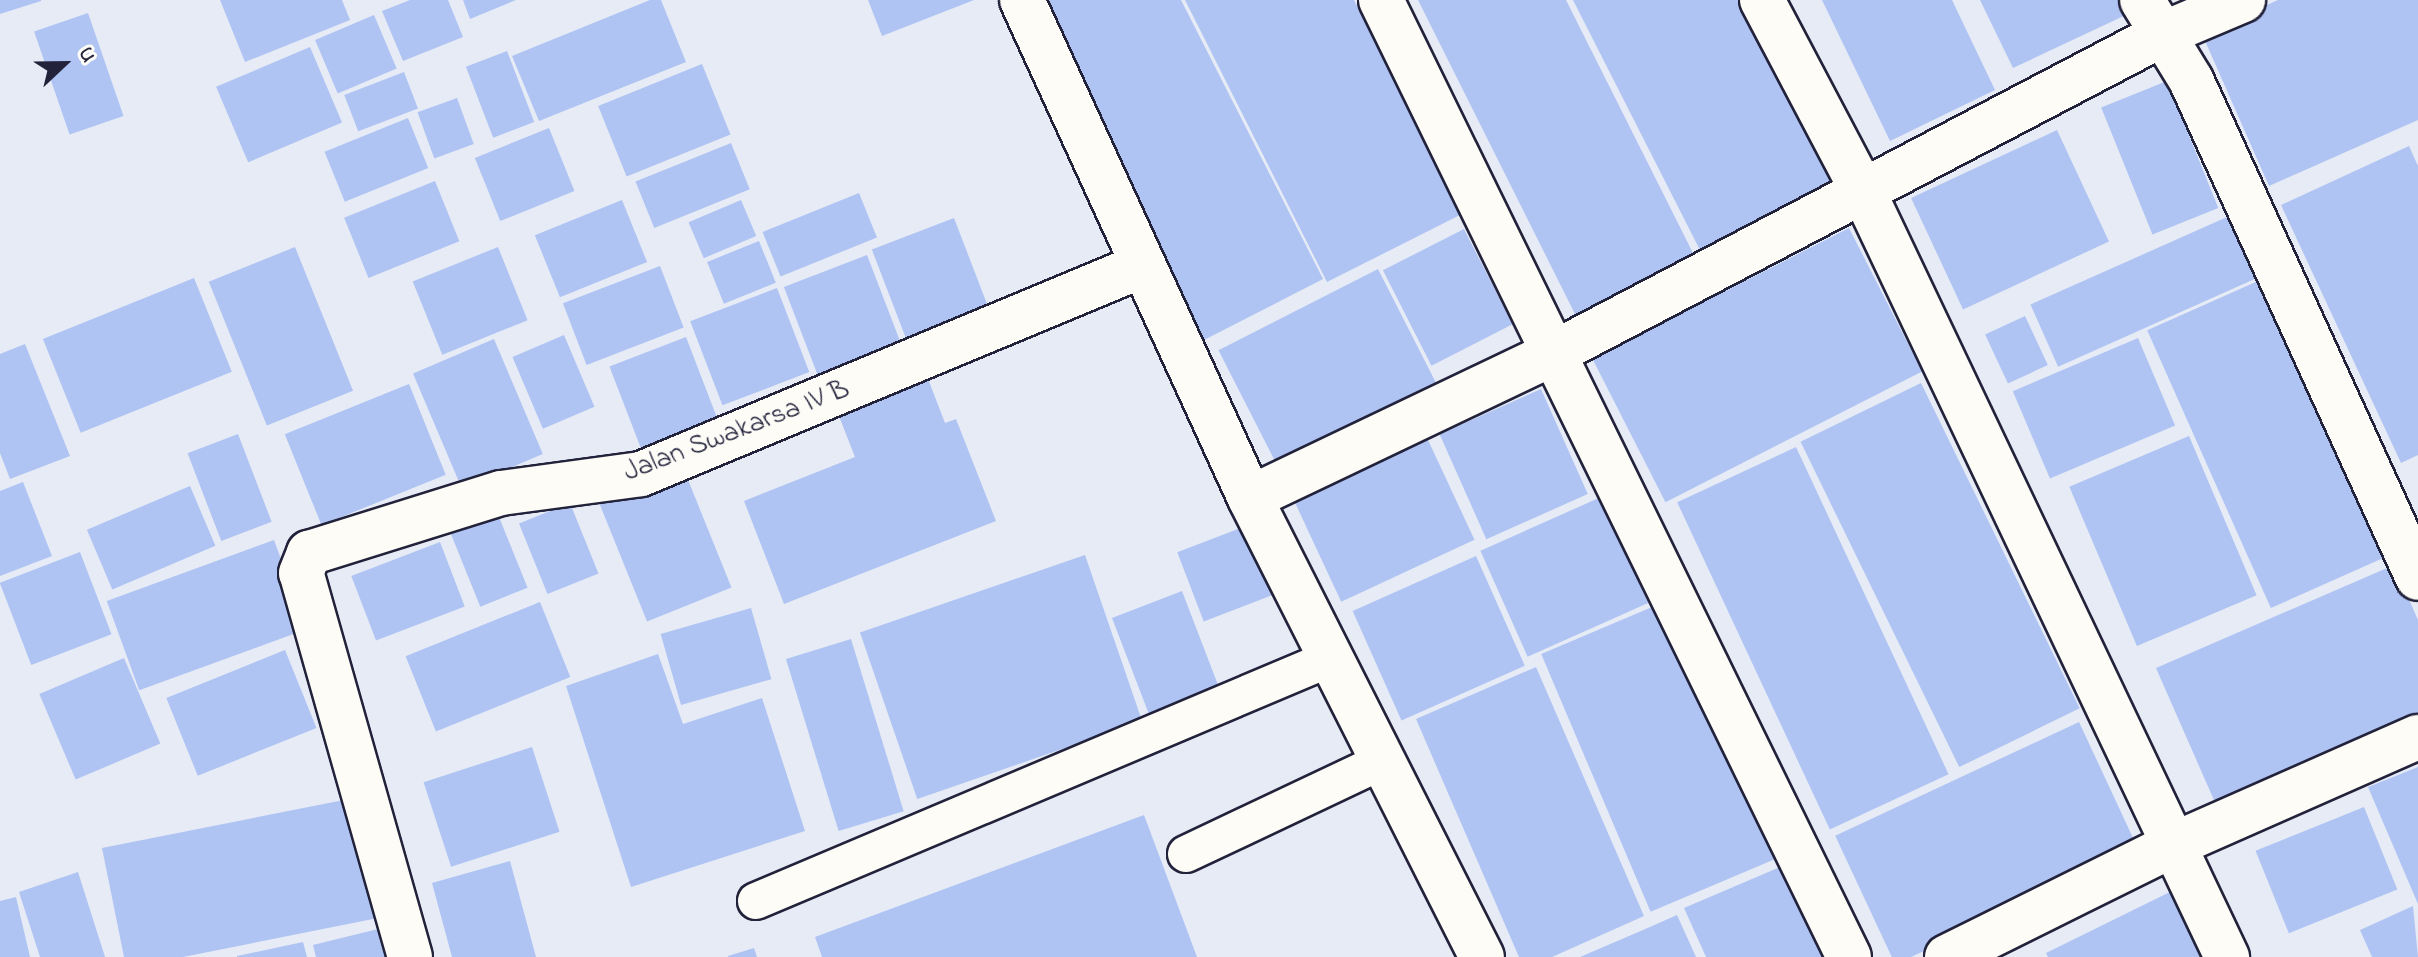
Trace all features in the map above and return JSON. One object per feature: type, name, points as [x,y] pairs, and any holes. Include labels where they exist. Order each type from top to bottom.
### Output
[{"type":"street","points":[[1022,0],[1141,266],[1250,498],[1482,957]]},
{"type":"street","points":[[1381,0],[1849,957]]},
{"type":"street","points":[[1762,0],[1865,195],[2227,957]]},
{"type":"street","points":[[1250,498],[1554,353],[1865,195],[2152,17],[2243,0]]},
{"type":"street","points":[[2152,17],[2191,80],[2418,578]]},
{"type":"street","name":"Jalan Swakarsa IV B","points":[[410,957],[301,573],[309,553],[501,493],[641,474],[1141,266]]},
{"type":"street","points":[[1947,957],[2173,845],[2418,737]]},
{"type":"lane","points":[[756,901],[1329,659]]},
{"type":"lane","points":[[1186,854],[1383,761]]},
{"type":"building","points":[[0,0],[41,0],[41,1],[0,14]]},
{"type":"building","points":[[220,0],[342,0],[350,20],[245,62]]},
{"type":"building","points":[[410,0],[448,0],[463,37],[403,61],[382,11]]},
{"type":"building","points":[[463,0],[516,0],[470,19]]},
{"type":"building","points":[[650,0],[661,0],[686,62],[539,121],[512,56]]},
{"type":"building","points":[[868,0],[974,0],[882,36]]},
{"type":"building","points":[[1032,0],[1181,0],[1323,279],[1204,340]]},
{"type":"building","points":[[1185,0],[1354,0],[1462,214],[1327,282]]},
{"type":"building","points":[[1418,0],[1566,0],[1699,265],[1579,322]]},
{"type":"building","points":[[1573,0],[1742,0],[1838,190],[1704,258]]},
{"type":"building","points":[[1822,0],[1952,0],[1995,90],[1890,141]]},
{"type":"building","points":[[1980,0],[2121,0],[2128,14],[2013,68]]},
{"type":"building","points":[[2278,0],[2418,0],[2418,120],[2269,186],[2202,34]]},
{"type":"building","points":[[88,13],[123,116],[70,135],[34,32]]},
{"type":"building","points":[[374,15],[397,68],[338,93],[315,40]]},
{"type":"building","points":[[310,47],[342,122],[248,162],[216,87]]},
{"type":"building","points":[[507,51],[534,122],[493,138],[466,67]]},
{"type":"building","points":[[702,64],[730,134],[627,176],[598,106]]},
{"type":"building","points":[[404,72],[418,108],[358,131],[344,95]]},
{"type":"building","points":[[2167,81],[2218,208],[2152,235],[2101,108]]},
{"type":"building","points":[[457,98],[474,144],[434,158],[418,112]]},
{"type":"building","points":[[408,118],[428,168],[345,202],[325,152]]},
{"type":"building","points":[[549,128],[574,191],[500,221],[475,158]]},
{"type":"building","points":[[2057,130],[2109,241],[1963,310],[1911,198]]},
{"type":"building","points":[[731,143],[750,189],[654,228],[636,182]]},
{"type":"building","points":[[2409,146],[2418,166],[2418,455],[2401,463],[2281,205]]},
{"type":"building","points":[[435,181],[459,241],[368,278],[344,218]]},
{"type":"building","points":[[859,193],[877,238],[781,276],[763,232]]},
{"type":"building","points":[[622,200],[647,262],[560,297],[535,235]]},
{"type":"building","points":[[741,200],[756,236],[704,258],[689,222]]},
{"type":"building","points":[[2236,213],[2264,275],[2058,367],[2030,305]]},
{"type":"building","points":[[954,218],[994,323],[912,355],[872,250]]},
{"type":"building","points":[[1849,228],[1922,371],[1665,502],[1592,359]]},
{"type":"building","points":[[1464,229],[1513,324],[1431,366],[1383,270]]},
{"type":"building","points":[[759,241],[776,283],[724,304],[707,262]]},
{"type":"building","points":[[295,247],[353,391],[267,426],[209,282]]},
{"type":"building","points":[[498,247],[528,320],[442,355],[413,281]]},
{"type":"building","points":[[867,255],[907,360],[824,392],[784,287]]},
{"type":"building","points":[[660,266],[684,328],[587,365],[563,303]]},
{"type":"building","points":[[1378,269],[1437,386],[1278,467],[1219,350]]},
{"type":"building","points":[[2276,273],[2400,551],[2271,608],[2147,330]]},
{"type":"building","points":[[194,278],[232,372],[81,433],[43,339]]},
{"type":"building","points":[[777,288],[809,372],[722,405],[690,321]]},
{"type":"building","points":[[2025,316],[2048,365],[2008,384],[1985,335]]},
{"type":"building","points":[[564,335],[594,407],[543,429],[512,357]]},
{"type":"building","points":[[686,337],[719,422],[642,451],[609,366]]},
{"type":"building","points":[[2138,338],[2175,425],[2050,479],[2013,391]]},
{"type":"building","points":[[494,339],[543,454],[462,488],[413,373]]},
{"type":"building","points":[[25,344],[70,456],[10,479],[0,453],[0,354]]},
{"type":"building","points":[[925,371],[945,423],[956,419],[996,521],[784,604],[744,501],[855,457],[835,406]]},
{"type":"building","points":[[1921,383],[2080,708],[1959,767],[1801,442]]},
{"type":"building","points":[[409,384],[446,475],[321,525],[285,434]]},
{"type":"building","points":[[1541,389],[1588,494],[1486,539],[1440,434]]},
{"type":"building","points":[[238,434],[272,522],[221,541],[188,453]]},
{"type":"building","points":[[2189,436],[2257,595],[2137,646],[2069,487]]},
{"type":"building","points":[[1428,440],[1474,540],[1341,602],[1295,502]]},
{"type":"building","points":[[1796,447],[1949,774],[1830,830],[1677,502]]},
{"type":"building","points":[[682,465],[731,587],[647,621],[598,499]]},
{"type":"building","points":[[23,482],[52,556],[0,576],[0,491]]},
{"type":"building","points":[[190,486],[215,546],[112,590],[87,530]]},
{"type":"building","points":[[1601,497],[1648,603],[1528,657],[1480,551]]},
{"type":"building","points":[[570,503],[598,573],[547,594],[519,524]]},
{"type":"building","points":[[495,507],[528,588],[480,607],[448,526]]},
{"type":"building","points":[[1251,524],[1278,593],[1204,621],[1177,552]]},
{"type":"building","points":[[274,540],[306,629],[139,690],[107,601]]},
{"type":"building","points":[[440,542],[465,606],[376,640],[351,576]]},
{"type":"building","points":[[80,552],[112,634],[31,665],[0,583]]},
{"type":"building","points":[[1085,555],[1142,721],[917,799],[860,632]]},
{"type":"building","points":[[1476,556],[1525,666],[1401,721],[1353,611]]},
{"type":"building","points":[[2394,565],[2418,620],[2418,719],[2217,807],[2156,668]]},
{"type":"building","points":[[1182,591],[1221,694],[1151,721],[1112,618]]},
{"type":"building","points":[[1671,599],[1780,857],[1651,912],[1541,654]]},
{"type":"building","points":[[540,602],[570,677],[436,731],[406,656]]},
{"type":"building","points":[[751,608],[771,679],[681,705],[661,634]]},
{"type":"building","points":[[851,639],[904,811],[839,831],[786,659]]},
{"type":"building","points":[[285,650],[316,728],[198,776],[166,698]]},
{"type":"building","points":[[658,654],[683,724],[762,698],[805,831],[631,887],[566,686]]},
{"type":"building","points":[[124,658],[160,744],[76,780],[39,694]]},
{"type":"building","points":[[1536,667],[1644,916],[1552,957],[1519,957],[1416,719]]},
{"type":"building","points":[[2079,722],[2139,851],[1911,957],[1892,957],[1835,836]]},
{"type":"building","points":[[532,747],[560,832],[451,867],[424,782]]},
{"type":"building","points":[[2418,767],[2418,904],[2368,787]]},
{"type":"building","points":[[354,798],[378,918],[183,957],[124,957],[102,848]]},
{"type":"building","points":[[2364,807],[2397,890],[2289,933],[2256,851]]},
{"type":"building","points":[[1144,815],[1197,957],[822,957],[815,937]]},
{"type":"building","points":[[510,861],[536,957],[452,957],[432,883]]},
{"type":"building","points":[[1794,861],[1834,957],[1706,957],[1684,908]]},
{"type":"building","points":[[78,872],[105,957],[40,957],[19,892]]},
{"type":"building","points":[[2178,888],[2212,957],[2048,957],[2046,953]]},
{"type":"building","points":[[16,897],[30,957],[0,957],[0,901]]},
{"type":"building","points":[[2413,906],[2418,957],[2372,957],[2360,930]]},
{"type":"building","points":[[1677,915],[1696,957],[1580,957],[1643,930]]},
{"type":"building","points":[[378,929],[385,957],[316,957],[313,945]]},
{"type":"building","points":[[303,942],[307,957],[237,957],[237,956]]},
{"type":"building","points":[[754,948],[757,957],[728,957],[728,956]]}]
